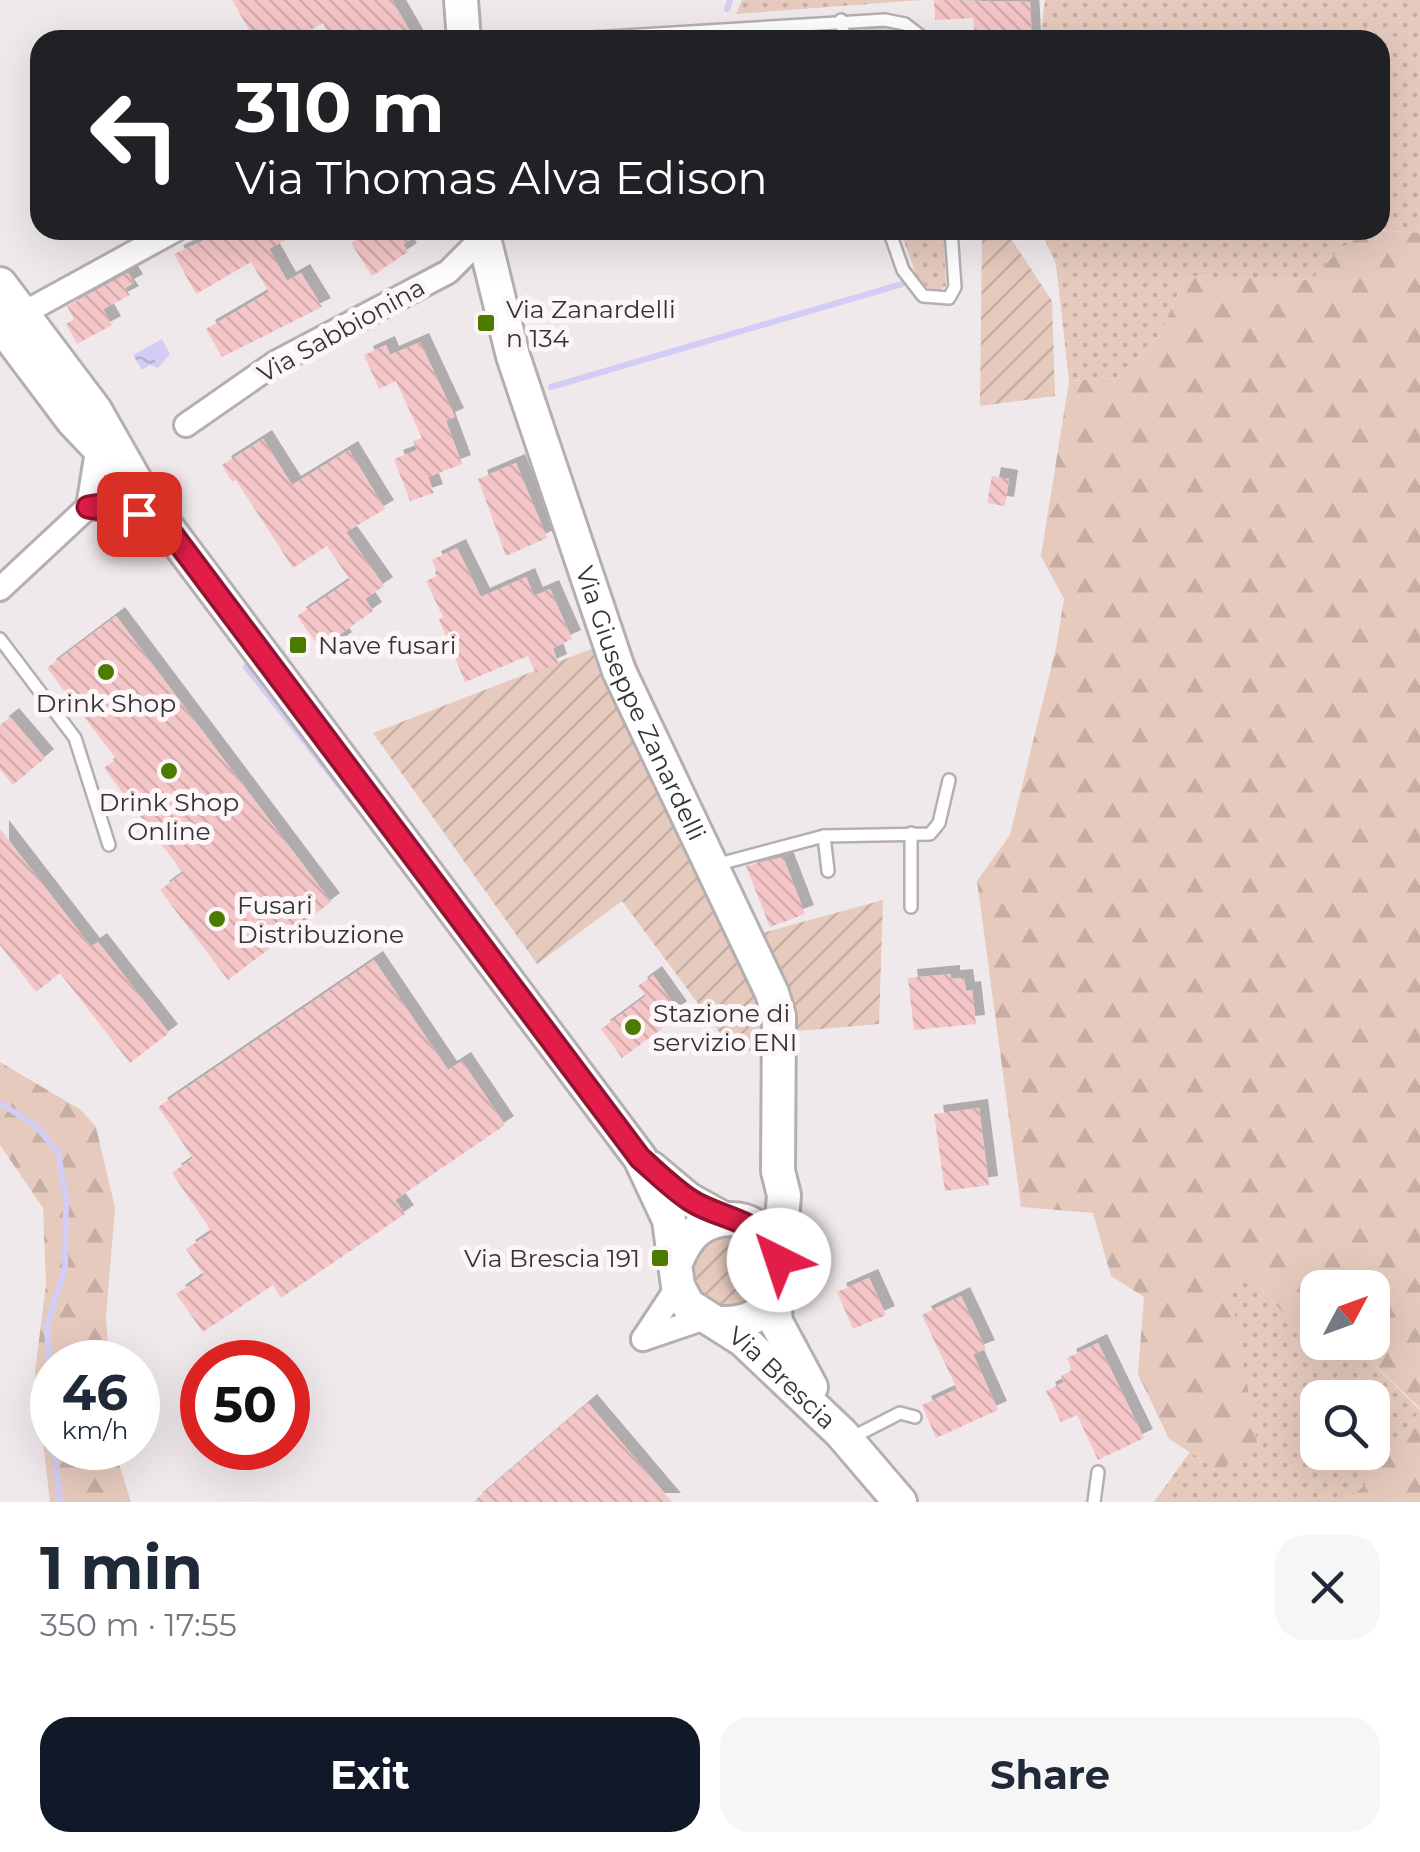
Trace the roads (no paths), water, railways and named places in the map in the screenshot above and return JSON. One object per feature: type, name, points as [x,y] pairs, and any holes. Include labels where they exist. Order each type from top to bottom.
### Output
[{"type":"main road","points":[[461,0],[463,30]]},
{"type":"main road","name":"Via Giuseppe Zanardelli","points":[[483,240],[490,278],[619,670],[779,1016],[778,1172],[784,1195],[779,1260]]},
{"type":"main road","name":"Via Brescia","points":[[0,284],[11,319],[98,451],[135,484]]},
{"type":"main road","name":"Via Brescia","points":[[11,319],[94,410],[135,484],[640,1158],[670,1220],[688,1305],[714,1321],[844,1436]]},
{"type":"main road","name":"Via Brescia","points":[[640,1158],[688,1199],[763,1232],[779,1260],[780,1279],[774,1298],[776,1322],[792,1357],[844,1436],[900,1502]]},
{"type":"main road","points":[[678,1272],[695,1232],[729,1220],[759,1200],[778,1172]]},
{"type":"main road","name":"Via Brescia","points":[[714,1321],[752,1318],[774,1298]]},
{"type":"street","points":[[11,319],[157,240]]},
{"type":"street","name":"Via Sabbionina","points":[[186,425],[276,363],[448,272],[477,240]]},
{"type":"street","name":"Via Sabbionina","points":[[448,272],[490,278]]},
{"type":"street","points":[[88,507],[98,451]]},
{"type":"street","points":[[0,589],[88,507],[135,484]]},
{"type":"street","points":[[88,507],[139,514],[150,521],[248,651],[282,684]]},
{"type":"street","points":[[678,1272],[643,1338],[714,1321]]},
{"type":"lane","points":[[841,20],[843,30]]},
{"type":"lane","points":[[700,30],[841,20],[904,24],[912,30]]},
{"type":"lane","points":[[892,240],[903,270],[923,296],[949,298],[955,287],[952,240]]},
{"type":"lane","points":[[0,639],[75,738],[110,845]]},
{"type":"lane","points":[[711,866],[824,836],[930,834],[936,829],[950,780]]},
{"type":"lane","points":[[911,833],[911,907]]},
{"type":"lane","points":[[824,836],[828,872]]},
{"type":"lane","points":[[844,1436],[900,1413],[915,1417]]},
{"type":"lane","points":[[1094,1502],[1098,1472]]},
{"type":"water","points":[[162,339],[170,354],[158,368],[150,365],[142,370],[133,355]]},
{"type":"waterway","points":[[727,9],[730,0]]},
{"type":"waterway","points":[[551,387],[902,284]]},
{"type":"waterway","points":[[246,667],[368,822]]},
{"type":"waterway","points":[[0,1103],[36,1126],[58,1152],[66,1199],[65,1269],[47,1326],[48,1340]]},
{"type":"waterway","points":[[56,1470],[60,1502]]},
{"type":"place","name":"Via Zanardelli n 134","points":[[486,323]]},
{"type":"place","name":"Nave fusari","points":[[298,645]]},
{"type":"place","name":"Drink Shop","points":[[106,672]]},
{"type":"place","name":"Drink Shop Online","points":[[169,771]]},
{"type":"place","name":"Fusari Distribuzione","points":[[217,919]]},
{"type":"place","name":"Stazione di servizio ENI","points":[[633,1027]]},
{"type":"place","name":"Via Brescia 191","points":[[660,1258]]}]
